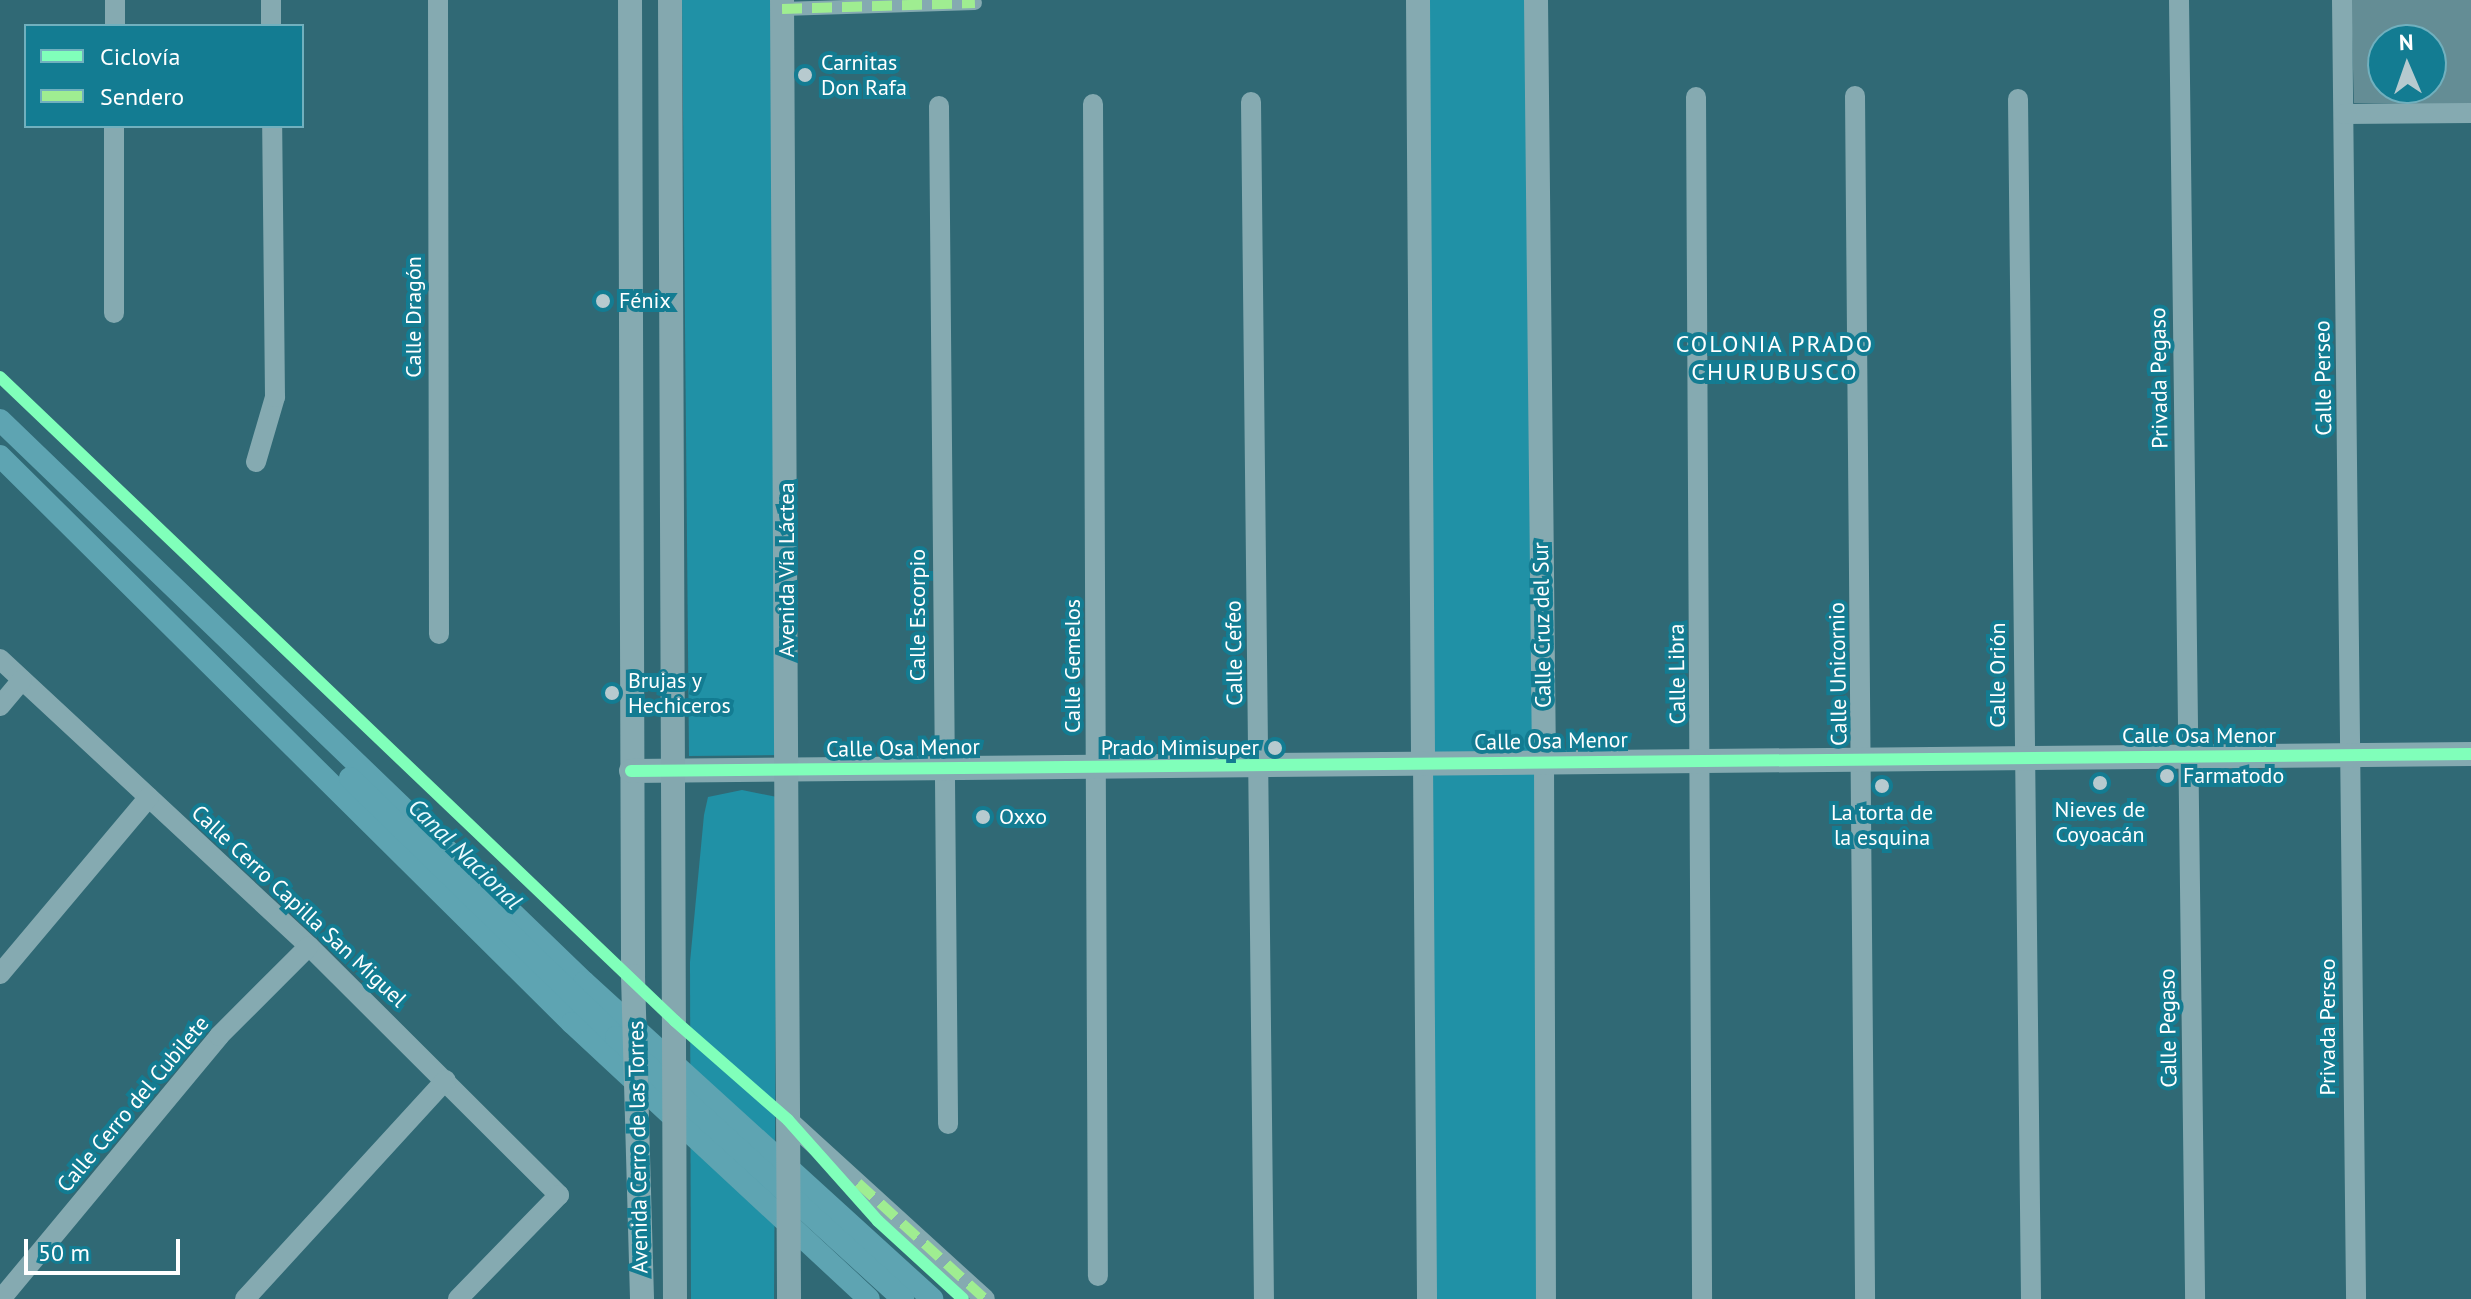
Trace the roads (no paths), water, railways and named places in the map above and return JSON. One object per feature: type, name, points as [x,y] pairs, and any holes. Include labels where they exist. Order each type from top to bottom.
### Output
[{"type":"main road","points":[[670,0],[677,770]]},
{"type":"main road","name":"Avenida Vía Láctea","points":[[782,4],[788,1130]]},
{"type":"main road","name":"Avenida Cerro de las Torres","points":[[675,1299],[677,770]]},
{"type":"main road","points":[[788,1130],[789,1299]]},
{"type":"street","points":[[115,0],[115,24]]},
{"type":"street","points":[[271,0],[271,24]]},
{"type":"street","name":"Calle Dragón","points":[[438,0],[439,634]]},
{"type":"street","points":[[630,0],[631,771]]},
{"type":"street","points":[[1418,0],[1427,1299]]},
{"type":"street","name":"Calle Cruz del Sur","points":[[1536,0],[1546,1299]]},
{"type":"street","name":"Privada Pegaso","points":[[2179,0],[2186,755]]},
{"type":"street","name":"Calle Perseo","points":[[2342,0],[2351,755]]},
{"type":"street","points":[[782,4],[975,3]]},
{"type":"street","name":"Calle Unicornio","points":[[1855,96],[1863,758],[1865,1299]]},
{"type":"street","name":"Calle Libra","points":[[1696,97],[1702,759],[1702,1299]]},
{"type":"street","name":"Calle Orión","points":[[2018,99],[2022,756],[2031,1299]]},
{"type":"street","name":"Calle Cefeo","points":[[1251,102],[1264,1299]]},
{"type":"street","name":"Calle Gemelos","points":[[1093,104],[1098,1276]]},
{"type":"street","name":"Calle Escorpio","points":[[939,106],[948,1124]]},
{"type":"street","points":[[2344,114],[2471,113]]},
{"type":"street","points":[[114,128],[114,313]]},
{"type":"street","points":[[256,462],[275,397],[272,128]]},
{"type":"street","name":"Calle Cerro Capilla San Miguel","points":[[0,659],[309,946],[559,1195],[458,1299]]},
{"type":"street","points":[[0,706],[22,680]]},
{"type":"street","name":"Calle Osa Menor","points":[[631,771],[2471,754]]},
{"type":"street","name":"Calle Pegaso","points":[[2186,755],[2195,1299]]},
{"type":"street","name":"Privada Perseo","points":[[2351,755],[2356,1299]]},
{"type":"street","name":"Avenida Cerro de las Torres","points":[[631,771],[642,1299]]},
{"type":"street","points":[[0,974],[149,797]]},
{"type":"street","name":"Calle Cerro del Cubilete","points":[[6,1293],[219,1036],[309,946]]},
{"type":"street","points":[[245,1299],[446,1080]]},
{"type":"street","points":[[788,1130],[985,1299]]},
{"type":"waterway","name":"Canal Nacional","points":[[0,420],[584,982],[932,1299]]},
{"type":"waterway","name":"Canal Nacional","points":[[0,456],[572,1023],[869,1299]]},
{"type":"waterway","name":"Canal Nacional","points":[[350,778],[616,1037],[903,1299]]},
{"type":"place","name":"Carnitas Don Rafa","points":[[805,75]]},
{"type":"place","name":"Fénix","points":[[603,301]]},
{"type":"place","name":"Brujas y Hechiceros","points":[[612,693]]},
{"type":"place","name":"Prado Mimisuper","points":[[1275,748]]},
{"type":"place","name":"Farmatodo","points":[[2167,776]]},
{"type":"place","name":"Nieves de Coyoacán","points":[[2100,783]]},
{"type":"place","name":"La torta de la esquina","points":[[1882,786]]},
{"type":"place","name":"Oxxo","points":[[983,817]]},
{"type":"district","name":"COLONIA PRADO CHURUBUSCO","points":[[1775,358]]}]
